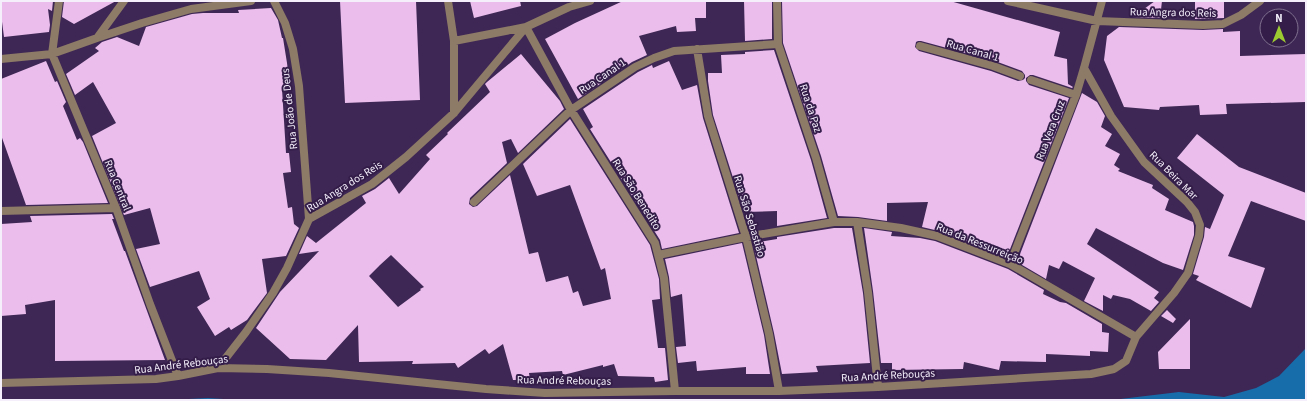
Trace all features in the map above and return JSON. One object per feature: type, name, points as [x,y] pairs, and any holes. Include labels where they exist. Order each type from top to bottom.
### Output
[{"type":"street","points":[[52,54],[59,1]]},
{"type":"street","points":[[97,38],[124,1]]},
{"type":"street","points":[[1,59],[52,54],[97,38],[190,10],[251,1]]},
{"type":"street","name":"Rua João de Deus","points":[[274,1],[285,23],[293,49],[298,78],[309,219]]},
{"type":"street","points":[[448,1],[454,41],[454,113]]},
{"type":"street","name":"Rua Angra dos Reis","points":[[454,41],[526,27],[569,7],[590,1]]},
{"type":"street","name":"Rua da Paz","points":[[777,1],[778,44],[816,158],[834,222]]},
{"type":"street","name":"Rua Angra dos Reis","points":[[1008,1],[1097,21],[1203,25],[1222,24],[1241,15],[1260,1]]},
{"type":"street","name":"Rua Vera Cruz","points":[[1010,264],[1076,95],[1102,1]]},
{"type":"street","name":"Rua Angra dos Reis","points":[[218,368],[246,332],[273,293],[309,219],[372,184],[406,157],[454,113],[526,27]]},
{"type":"street","name":"Rua São Benedito","points":[[526,27],[571,110],[655,243],[664,278],[675,391]]},
{"type":"street","name":"Rua Canal 1","points":[[474,202],[571,110],[635,67],[674,51],[778,44]]},
{"type":"street","name":"Rua Canal 1","points":[[920,46],[993,66],[1020,76]]},
{"type":"street","name":"Rua São Sebastião","points":[[697,49],[708,116],[746,237],[769,334],[779,391]]},
{"type":"street","name":"Rua Central","points":[[52,54],[116,208],[150,304],[178,376]]},
{"type":"street","name":"Rua Beira Mar","points":[[1084,68],[1111,116],[1144,162],[1187,202],[1195,212],[1200,224],[1199,236],[1188,273],[1174,294],[1136,337],[1126,360]]},
{"type":"street","points":[[1031,80],[1076,95]]},
{"type":"street","points":[[1,211],[116,208]]},
{"type":"street","name":"Rua da Ressurreição","points":[[658,255],[746,237],[834,222],[857,222],[901,228],[937,236],[1010,264],[1136,337]]},
{"type":"street","points":[[857,222],[868,292],[878,387]]},
{"type":"street","name":"Rua André Rebouças","points":[[1,383],[133,380],[178,376],[218,368],[267,369],[329,373],[486,389],[545,393],[779,391],[878,387],[1091,374],[1114,369],[1126,360]]},
{"type":"water","points":[[1306,348],[1306,400],[1112,400],[1179,392],[1224,397],[1256,388],[1279,376]]},
{"type":"water","points":[[208,398],[239,400],[169,400]]},
{"type":"building","points":[[1,1],[53,1],[52,11],[48,9],[50,25],[49,32],[4,37]]},
{"type":"building","points":[[64,1],[116,1],[74,24],[62,17]]},
{"type":"building","points":[[340,1],[416,1],[420,100],[345,103]]},
{"type":"building","points":[[470,1],[520,1],[521,6],[474,18]]},
{"type":"building","points":[[623,1],[706,1],[706,18],[695,18],[696,31],[677,32],[676,26],[639,36],[647,55],[632,62],[578,99],[545,39],[575,23]]},
{"type":"building","points":[[744,1],[772,1],[772,39],[745,41]]},
{"type":"building","points":[[782,1],[950,1],[1060,32],[1054,56],[1067,59],[1068,84],[1073,87],[1072,88],[1033,75],[1026,78],[1029,85],[1069,98],[1007,257],[939,231],[922,227],[928,202],[887,203],[887,221],[838,216],[821,156],[783,43]],"holes":[[[921,41],[995,61],[1022,71],[1025,78],[1018,81],[991,71],[919,51],[915,47],[916,42]]]},
{"type":"building","points":[[1155,1],[1162,1],[1160,18],[1133,17]]},
{"type":"building","points":[[1195,1],[1224,1],[1224,18],[1195,19]]},
{"type":"building","points":[[271,8],[278,20],[283,38],[290,88],[282,89],[286,153],[289,153],[291,172],[283,173],[288,208],[292,207],[294,224],[299,228],[286,256],[262,259],[267,293],[247,320],[231,330],[229,327],[215,336],[197,307],[210,299],[199,271],[150,287],[136,249],[160,244],[150,208],[124,215],[92,136],[116,123],[93,82],[75,95],[66,74],[99,51],[95,48],[102,42],[117,37],[139,46],[146,27],[192,14],[239,13],[238,10]]},
{"type":"building","points":[[1119,27],[1203,30],[1223,29],[1223,32],[1240,31],[1240,56],[1306,54],[1306,102],[1226,104],[1227,114],[1200,115],[1199,105],[1160,107],[1159,110],[1124,107],[1104,60],[1107,36]]},
{"type":"building","points":[[774,50],[811,160],[827,218],[777,226],[777,211],[744,212],[713,115],[708,73],[722,73],[721,55],[745,54],[745,52]]},
{"type":"building","points":[[521,54],[560,101],[564,109],[518,153],[511,139],[502,142],[507,163],[470,198],[469,204],[473,207],[477,206],[510,175],[529,254],[538,252],[546,282],[568,276],[573,293],[578,291],[583,306],[611,299],[605,268],[601,270],[570,185],[537,196],[523,164],[570,119],[650,245],[659,279],[660,299],[652,300],[658,348],[665,348],[668,380],[655,382],[654,377],[618,376],[614,364],[603,367],[603,365],[563,375],[562,371],[529,373],[530,380],[513,380],[503,344],[489,354],[485,349],[458,368],[455,363],[412,364],[413,361],[359,362],[358,325],[326,360],[290,359],[256,328],[280,292],[319,251],[299,254],[307,236],[316,243],[366,203],[362,196],[375,189],[389,178],[399,194],[430,159],[426,155],[490,92],[485,84]],"holes":[[[391,255],[424,287],[398,307],[369,276]]]},
{"type":"building","points":[[46,61],[66,102],[63,106],[77,140],[80,138],[83,142],[108,203],[26,205],[1,135],[1,79]]},
{"type":"building","points":[[669,61],[682,90],[697,85],[703,118],[739,233],[662,249],[660,240],[590,129],[593,127],[583,109],[638,72],[652,65],[653,68]]},
{"type":"building","points":[[1082,93],[1097,102],[1105,116],[1101,127],[1112,134],[1105,146],[1120,154],[1114,165],[1120,169],[1118,171],[1153,185],[1152,188],[1169,199],[1165,210],[1193,222],[1194,235],[1183,270],[1163,263],[1096,228],[1087,244],[1159,292],[1154,298],[1159,302],[1151,311],[1130,299],[1113,295],[1111,299],[1103,295],[1103,311],[1084,301],[1095,278],[1063,261],[1059,269],[1049,265],[1046,279],[1017,262]]},
{"type":"building","points":[[1197,134],[1239,167],[1306,193],[1306,221],[1251,201],[1228,256],[1265,268],[1251,308],[1196,280],[1199,276],[1193,274],[1204,237],[1205,227],[1210,229],[1224,195],[1177,158]]},
{"type":"building","points":[[112,214],[114,219],[112,219],[165,360],[55,361],[55,300],[25,305],[26,314],[1,316],[1,224],[32,222],[30,216]]},
{"type":"building","points":[[834,228],[852,228],[863,293],[870,363],[816,366],[818,372],[782,374],[753,243],[777,239],[777,237]]},
{"type":"building","points":[[864,228],[892,232],[891,236],[920,238],[935,241],[1008,269],[1044,290],[1043,294],[1060,302],[1066,303],[1102,324],[1102,332],[1109,333],[1108,352],[1090,351],[1090,356],[1046,354],[1046,362],[1001,361],[999,370],[964,362],[963,369],[892,370],[892,363],[881,363]]},
{"type":"building","points":[[742,243],[764,335],[770,374],[746,374],[746,367],[697,371],[696,361],[678,363],[676,347],[686,346],[682,294],[671,297],[665,259]]},
{"type":"building","points":[[1167,310],[1176,319],[1173,323],[1161,316]]},
{"type":"building","points":[[1190,319],[1190,369],[1159,369],[1158,352]]}]
